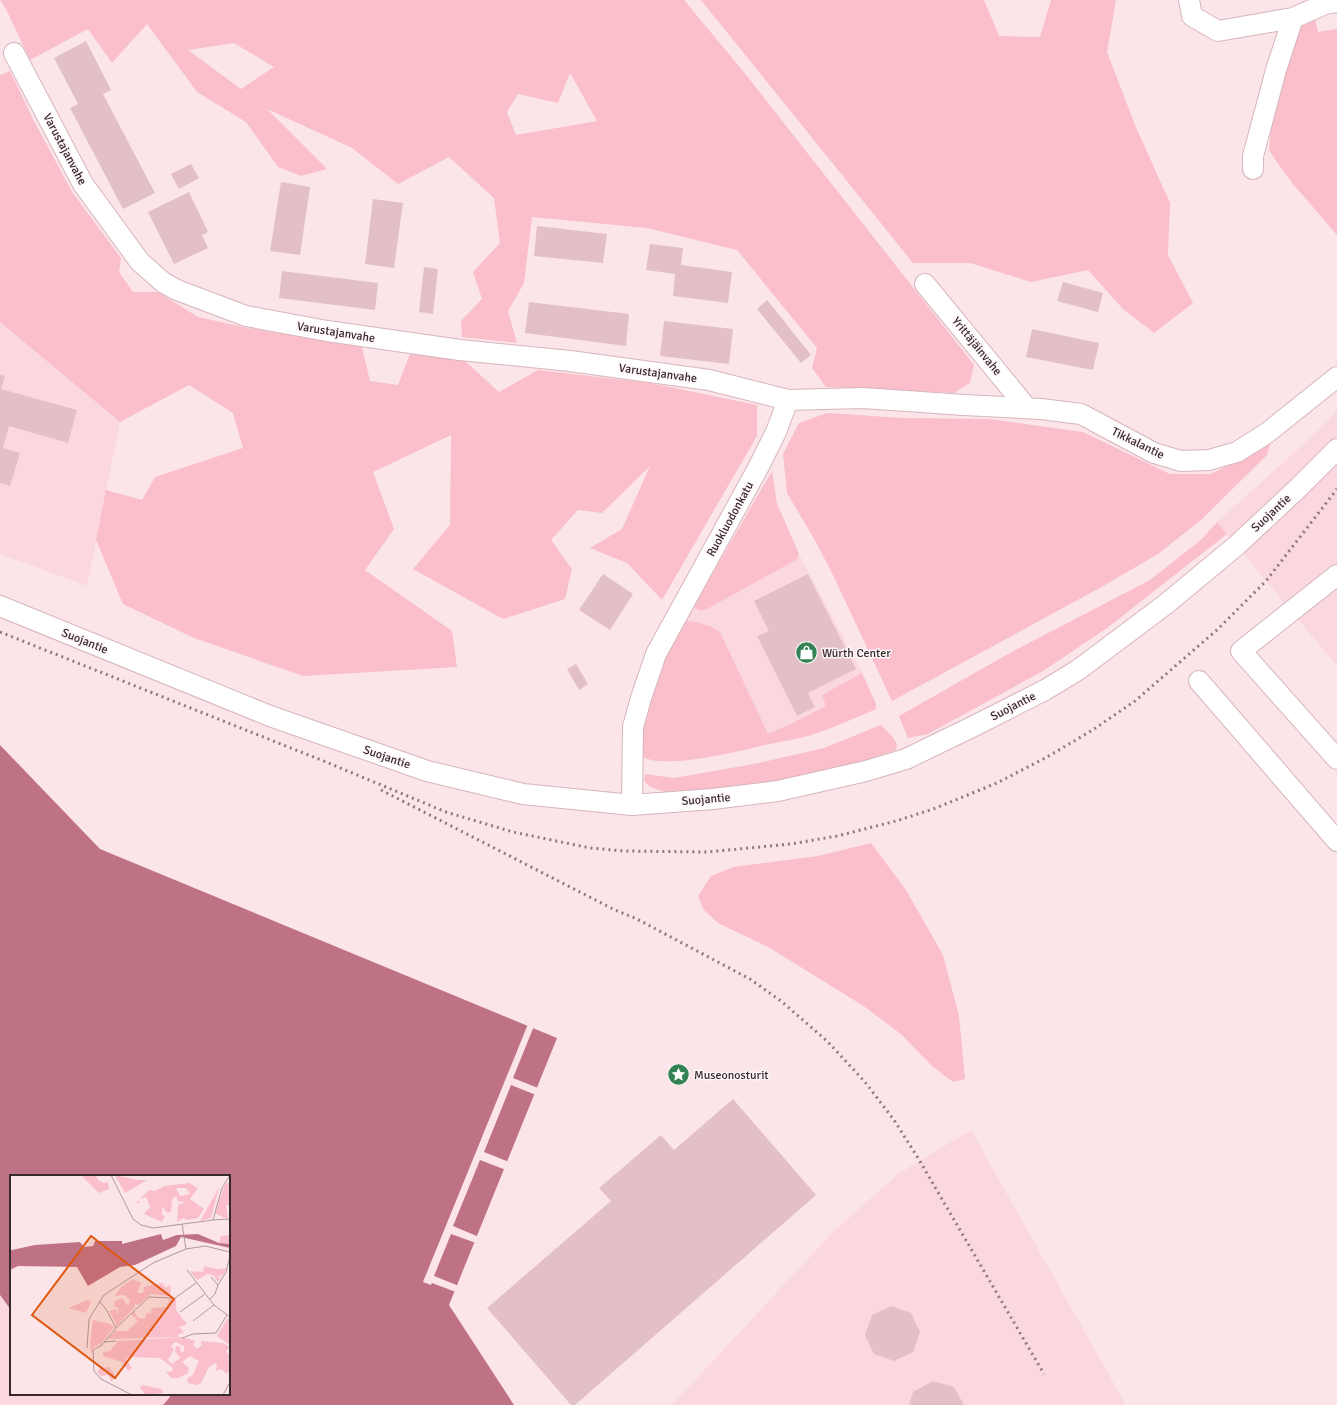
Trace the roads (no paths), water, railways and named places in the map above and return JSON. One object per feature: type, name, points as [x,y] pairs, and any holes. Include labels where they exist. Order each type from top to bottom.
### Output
[{"type":"street","points":[[1189,0],[1192,16],[1218,31],[1293,18],[1325,4],[1337,2]]},
{"type":"street","points":[[1253,169],[1253,156],[1276,70],[1293,18]]},
{"type":"street","name":"Varustajanvahe","points":[[14,52],[83,184],[140,262],[164,283],[177,290],[246,316],[327,332],[460,350],[570,361],[709,380],[788,400]]},
{"type":"street","name":"Yrittäjäinvahe","points":[[925,284],[1027,408]]},
{"type":"street","name":"Tikkalantie","points":[[788,400],[863,398],[1027,408],[1081,414],[1154,453],[1181,462],[1208,460],[1237,452],[1267,433],[1337,377]]},
{"type":"street","name":"Ruokluodonkatu","points":[[632,805],[633,727],[656,654],[758,468],[776,432],[788,400]]},
{"type":"street","name":"Suojantie","points":[[0,606],[270,716],[427,771],[523,794],[632,805],[713,799],[778,791],[866,771],[906,759],[1045,690],[1078,670],[1166,604],[1236,546],[1337,449]]},
{"type":"street","points":[[1337,576],[1242,651],[1337,759]]},
{"type":"street","points":[[1199,681],[1337,841]]},
{"type":"railway","points":[[0,632],[326,762],[446,812],[513,832],[590,848],[624,851],[707,852],[791,844],[837,836],[896,821],[933,809],[997,783],[1047,757],[1091,731],[1135,701],[1218,629],[1266,581],[1337,489]]},
{"type":"railway","points":[[381,790],[615,910],[635,918],[750,979],[781,1001],[827,1041],[865,1082],[894,1120],[918,1158],[1044,1374]]},
{"type":"place","name":"Würth Center","points":[[806,653]]},
{"type":"place","name":"Museonosturit","points":[[679,1075]]}]
